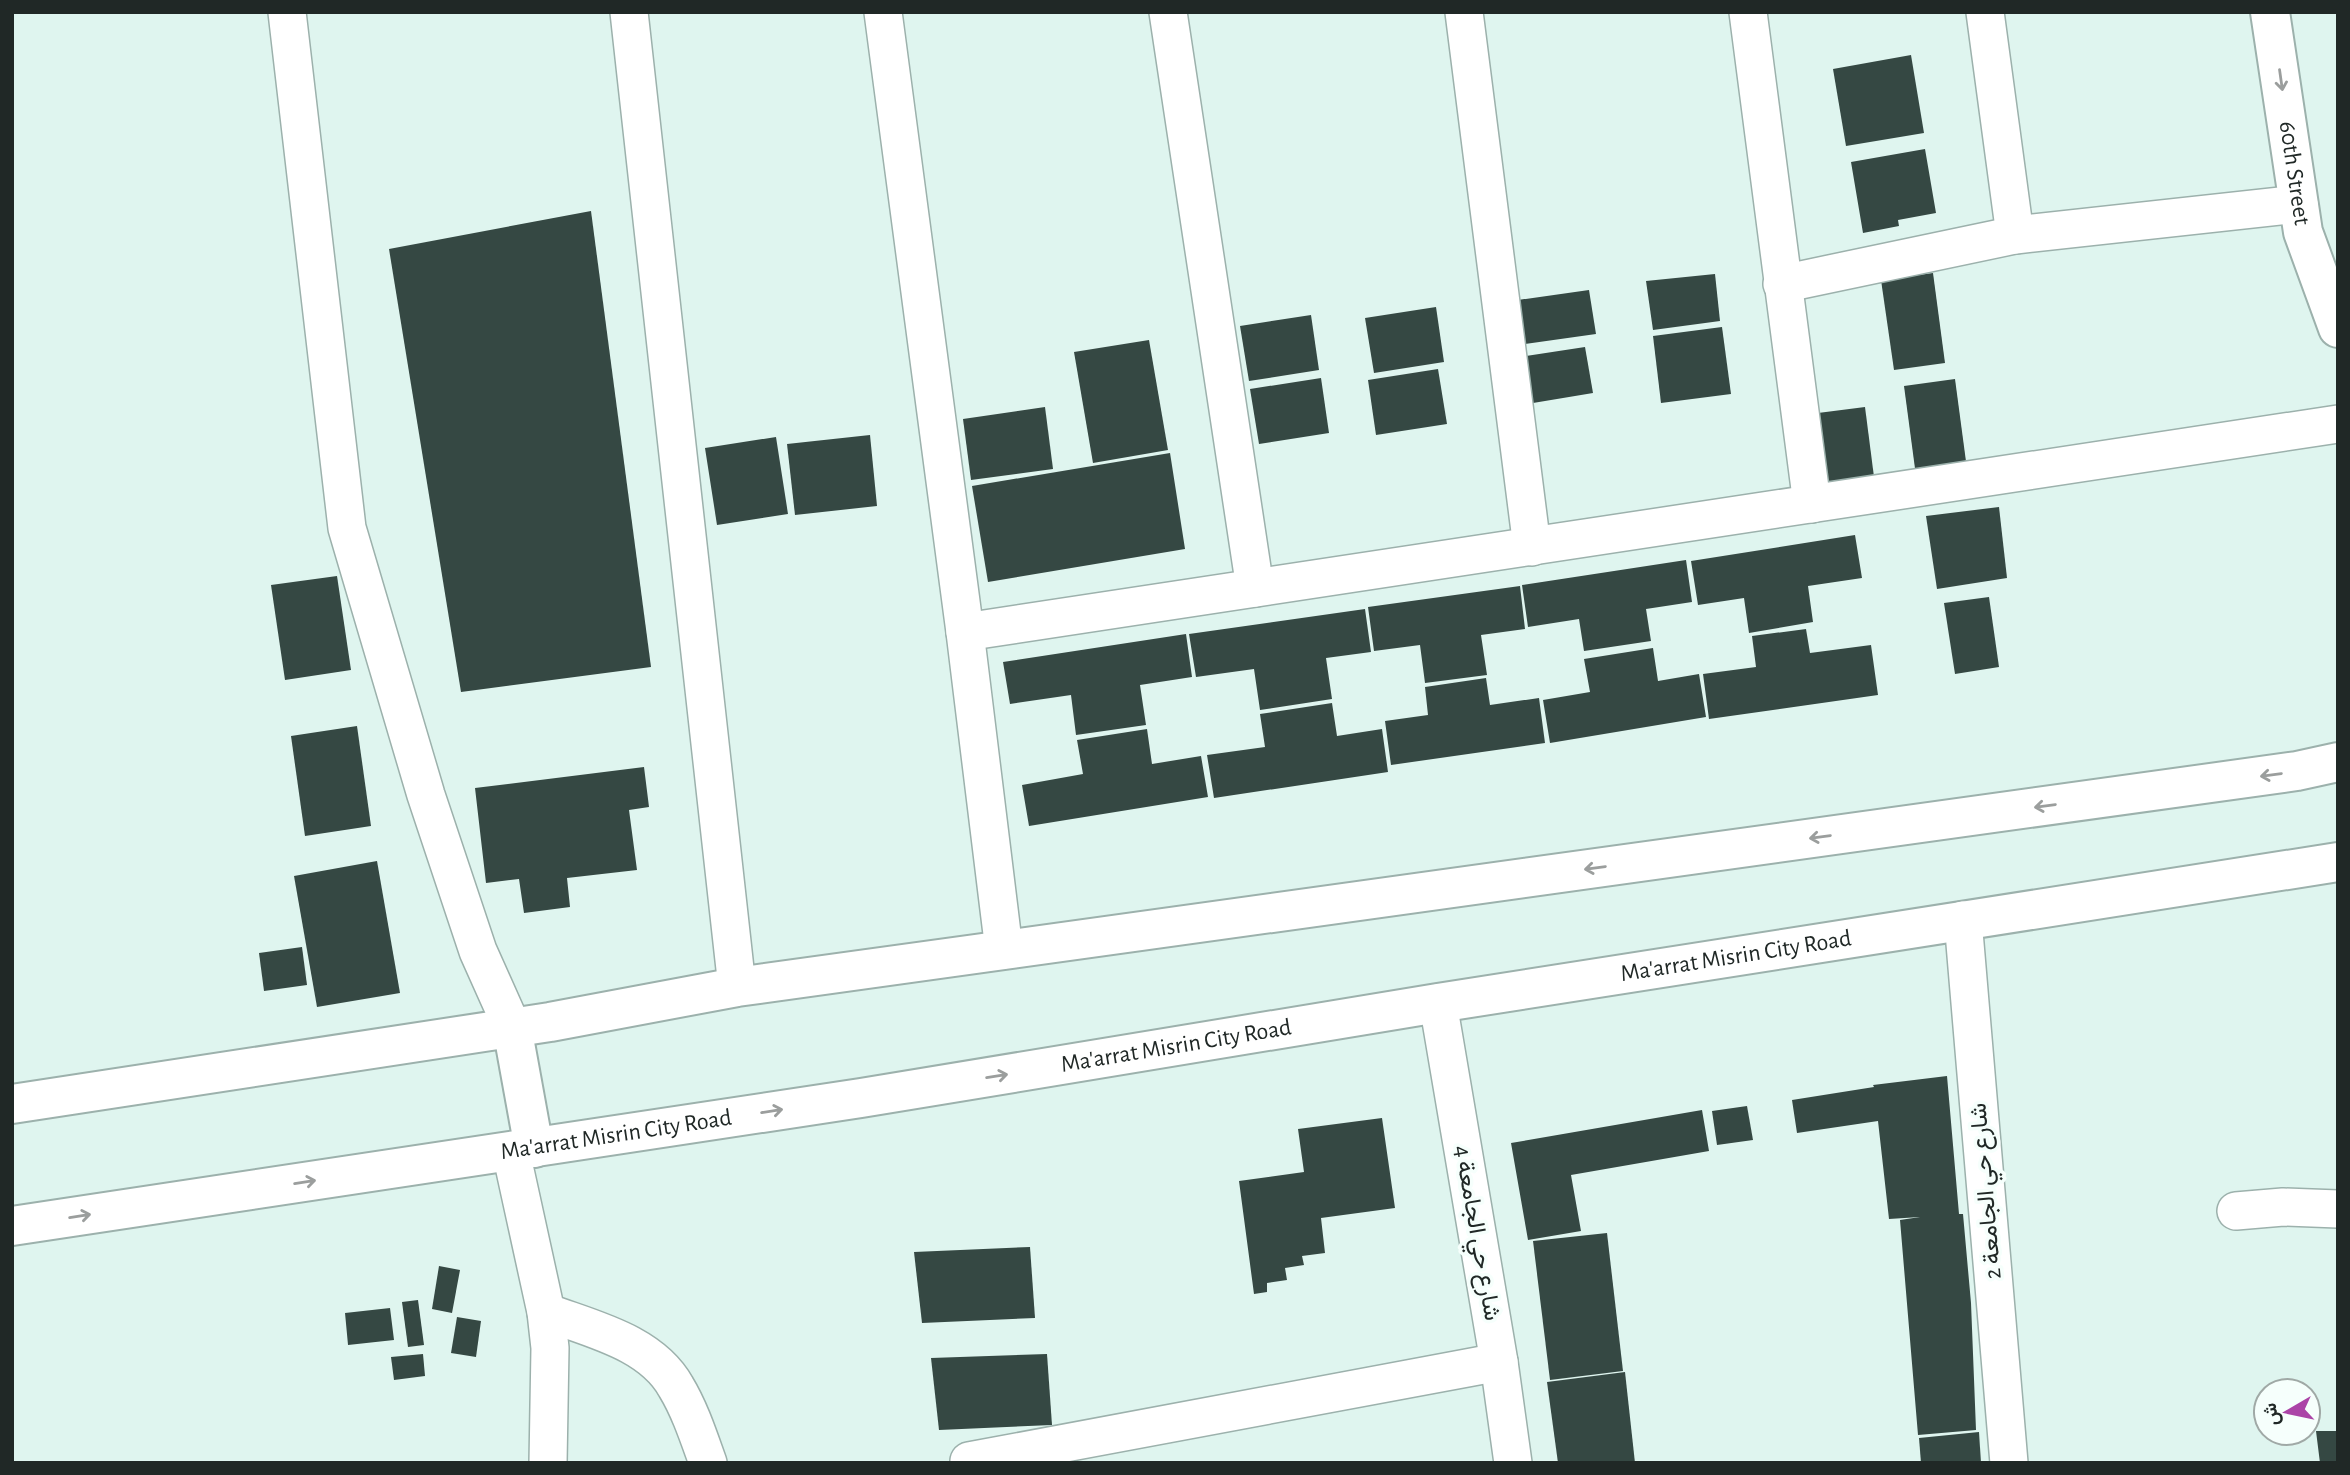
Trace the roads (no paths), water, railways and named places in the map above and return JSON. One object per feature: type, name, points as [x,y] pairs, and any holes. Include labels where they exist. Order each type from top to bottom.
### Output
[{"type":"main road","name":"60th Street","points":[[2270,12],[2304,232],[2338,328]]},
{"type":"main road","points":[[12,1104],[550,1022],[737,987],[2284,773],[2338,762]]},
{"type":"main road","name":"Ma'arrat Misrin City Road","points":[[12,1226],[888,1093],[1438,1003],[2338,862]]},
{"type":"main road","points":[[512,1027],[522,1150]]},
{"type":"street","points":[[287,12],[347,528],[426,794],[478,951],[512,1027]]},
{"type":"street","points":[[629,12],[737,987]]},
{"type":"street","points":[[883,12],[1004,950]]},
{"type":"street","points":[[1168,12],[1255,588]]},
{"type":"street","points":[[1464,12],[1532,547]]},
{"type":"street","points":[[1748,12],[1812,505]]},
{"type":"street","points":[[1985,12],[2015,235]]},
{"type":"street","points":[[1782,284],[2015,235],[2299,204]]},
{"type":"street","points":[[965,632],[2338,424]]},
{"type":"street","name":"شارع حي الجامعة 2","points":[[1963,920],[2009,1463]]},
{"type":"street","name":"شارع حي الجامعة 4","points":[[1438,1003],[1499,1362],[1513,1463]]},
{"type":"street","points":[[522,1150],[550,1348],[548,1463]]},
{"type":"street","points":[[2236,1211],[2283,1207],[2338,1209]]},
{"type":"street","points":[[546,1312],[615,1338],[638,1349],[659,1365],[676,1385],[708,1463]]},
{"type":"street","points":[[969,1461],[1499,1362]]}]
